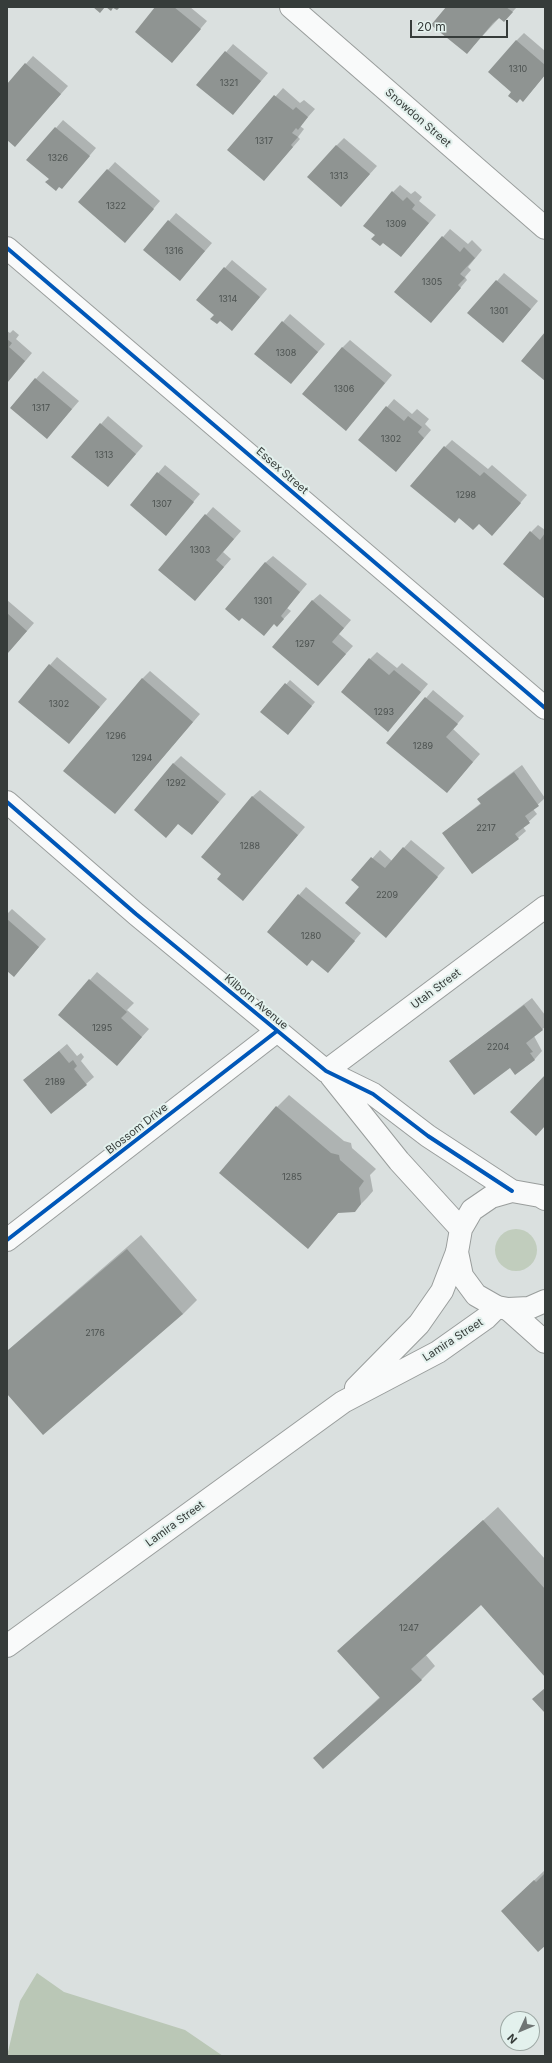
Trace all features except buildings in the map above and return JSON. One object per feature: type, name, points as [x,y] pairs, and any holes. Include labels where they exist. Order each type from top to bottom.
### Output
[{"type":"street","name":"Snowdon Street","points":[[291,7],[545,228]]},
{"type":"street","name":"Essex Street","points":[[7,248],[545,708]]},
{"type":"street","name":"Kilborn Avenue","points":[[7,802],[126,905],[326,1071],[399,1161],[461,1229]]},
{"type":"street","name":"Utah Street","points":[[326,1071],[545,907]]},
{"type":"street","name":"Blossom Drive","points":[[7,1240],[277,1031]]},
{"type":"street","name":"Kilborn Avenue","points":[[326,1071],[373,1094],[428,1136],[512,1191]]},
{"type":"street","points":[[543,1196],[512,1191],[490,1197],[472,1210],[461,1229],[457,1252],[462,1276],[476,1294],[503,1308],[545,1342]]},
{"type":"street","name":"Lamira Street","points":[[343,1402],[419,1324],[442,1291],[457,1252]]},
{"type":"street","points":[[503,1308],[529,1308],[545,1301]]},
{"type":"street","name":"Lamira Street","points":[[7,1646],[343,1402],[438,1352],[486,1318],[503,1308]]},
{"type":"green space","points":[[512,1229],[520,1229],[531,1235],[537,1246],[537,1254],[531,1265],[520,1271],[512,1271],[501,1265],[495,1254],[495,1246],[501,1235]]},
{"type":"green space","points":[[37,1973],[64,1992],[185,2030],[223,2056],[7,2056],[20,2001]]},
{"type":"cycle path","points":[[7,248],[545,708]]},
{"type":"cycle path","points":[[7,802],[136,914],[326,1071],[373,1094],[428,1136],[512,1191]]},
{"type":"cycle path","points":[[7,1240],[277,1031]]}]
